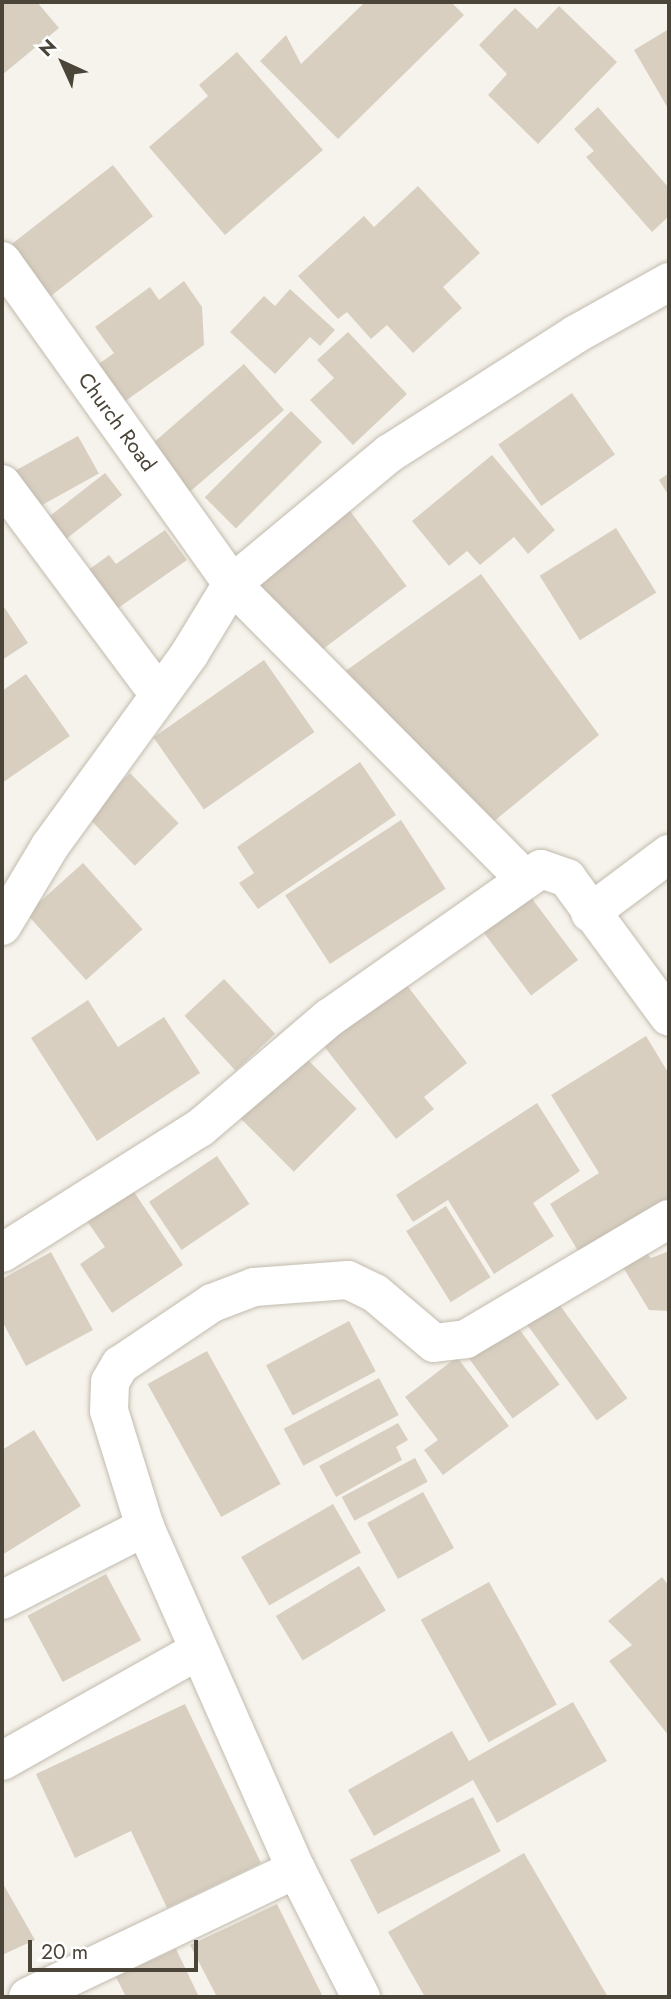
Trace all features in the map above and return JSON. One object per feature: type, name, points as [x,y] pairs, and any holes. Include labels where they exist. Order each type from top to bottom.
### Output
[{"type":"street","name":"Church Road","points":[[2,261],[232,584],[524,878]]},
{"type":"street","points":[[2,926],[50,846],[159,695],[232,584],[390,453],[576,334],[669,282]]},
{"type":"street","points":[[2,484],[159,695]]},
{"type":"street","points":[[590,913],[669,854]]},
{"type":"street","points":[[2,1253],[200,1128],[329,1018],[524,878],[541,869],[557,871],[669,1017]]},
{"type":"street","points":[[361,1997],[296,1869],[197,1651],[145,1527],[109,1411],[110,1382],[120,1365],[212,1303],[254,1287],[348,1280],[375,1293],[434,1343],[466,1339],[669,1219]]},
{"type":"street","points":[[2,1600],[145,1527]]},
{"type":"street","points":[[2,1761],[197,1651]]},
{"type":"street","points":[[29,1997],[296,1869]]},
{"type":"building","points":[[2,2],[37,2],[59,28],[2,75]]},
{"type":"building","points":[[365,2],[451,2],[464,15],[338,139],[260,61],[286,35],[301,64]]},
{"type":"building","points":[[559,6],[617,62],[538,144],[488,95],[507,74],[479,45],[515,8],[537,29]]},
{"type":"building","points":[[669,29],[669,110],[634,50]]},
{"type":"building","points":[[237,52],[323,150],[225,235],[149,147],[208,96],[199,85]]},
{"type":"building","points":[[598,107],[669,188],[669,216],[652,232],[586,157],[594,151],[574,129]]},
{"type":"building","points":[[113,165],[153,216],[42,303],[2,252]]},
{"type":"building","points":[[418,186],[480,253],[443,287],[462,308],[413,353],[387,325],[371,339],[347,312],[338,319],[298,276],[364,216],[374,227]]},
{"type":"building","points":[[184,281],[202,307],[204,345],[117,407],[90,370],[114,353],[95,327],[150,287],[159,300]]},
{"type":"building","points":[[290,289],[335,330],[320,346],[310,337],[275,374],[230,332],[264,296],[275,306]]},
{"type":"building","points":[[348,332],[407,394],[353,445],[310,400],[334,378],[317,360]]},
{"type":"building","points":[[244,364],[284,410],[182,499],[142,453]]},
{"type":"building","points":[[572,393],[615,454],[541,506],[498,445]]},
{"type":"building","points":[[291,411],[322,442],[236,528],[205,497]]},
{"type":"building","points":[[78,436],[99,474],[32,511],[11,473]]},
{"type":"building","points":[[492,455],[555,530],[528,554],[514,537],[480,565],[467,551],[449,566],[412,521]]},
{"type":"building","points":[[105,473],[122,495],[57,546],[40,524]]},
{"type":"building","points":[[669,473],[669,496],[659,480]]},
{"type":"building","points":[[350,511],[407,586],[313,656],[257,581]]},
{"type":"building","points":[[616,528],[656,592],[580,640],[540,576]]},
{"type":"building","points":[[165,530],[187,560],[108,615],[80,576],[109,555],[116,564]]},
{"type":"building","points":[[481,574],[599,735],[487,827],[340,675]]},
{"type":"building","points":[[2,604],[28,643],[2,660]]},
{"type":"building","points":[[264,660],[314,732],[204,810],[153,737]]},
{"type":"building","points":[[26,674],[70,736],[2,783],[2,691]]},
{"type":"building","points":[[360,762],[396,815],[258,909],[239,883],[254,873],[237,847]]},
{"type":"building","points":[[130,773],[179,823],[135,866],[86,815]]},
{"type":"building","points":[[401,820],[446,889],[330,964],[285,895]]},
{"type":"building","points":[[83,863],[143,929],[86,980],[27,914]]},
{"type":"building","points":[[527,892],[578,960],[531,995],[480,928]]},
{"type":"building","points":[[224,979],[275,1034],[236,1071],[185,1016]]},
{"type":"building","points":[[402,979],[467,1063],[424,1097],[434,1109],[396,1139],[320,1041]]},
{"type":"building","points":[[88,1000],[118,1047],[164,1017],[200,1073],[97,1141],[31,1038]]},
{"type":"building","points":[[646,1036],[669,1074],[669,1202],[581,1256],[550,1204],[599,1173],[551,1095]]},
{"type":"building","points":[[303,1055],[357,1109],[294,1172],[240,1118]]},
{"type":"building","points":[[537,1103],[580,1171],[533,1203],[554,1236],[494,1274],[448,1200],[413,1222],[396,1195]]},
{"type":"building","points":[[217,1156],[249,1204],[181,1250],[149,1202]]},
{"type":"building","points":[[128,1183],[183,1265],[112,1313],[80,1264],[105,1247],[82,1214]]},
{"type":"building","points":[[446,1206],[491,1277],[451,1302],[406,1231]]},
{"type":"building","points":[[639,1246],[651,1258],[669,1251],[669,1311],[649,1310],[618,1259]]},
{"type":"building","points":[[51,1252],[93,1330],[26,1366],[2,1321],[2,1279]]},
{"type":"building","points":[[551,1293],[627,1398],[597,1421],[520,1315]]},
{"type":"building","points":[[512,1319],[560,1385],[513,1419],[465,1353]]},
{"type":"building","points":[[349,1321],[376,1371],[293,1415],[266,1365]]},
{"type":"building","points":[[207,1351],[281,1484],[221,1517],[148,1384]]},
{"type":"building","points":[[457,1357],[509,1426],[443,1475],[424,1450],[438,1440],[405,1397]]},
{"type":"building","points":[[379,1378],[399,1415],[303,1466],[284,1429]]},
{"type":"building","points":[[398,1423],[408,1440],[396,1447],[402,1460],[336,1497],[319,1466]]},
{"type":"building","points":[[34,1430],[81,1506],[2,1555],[2,1450]]},
{"type":"building","points":[[415,1458],[428,1482],[354,1521],[342,1497]]},
{"type":"building","points":[[423,1492],[454,1548],[398,1579],[367,1523]]},
{"type":"building","points":[[333,1504],[361,1552],[269,1605],[241,1557]]},
{"type":"building","points":[[359,1566],[386,1611],[303,1661],[276,1616]]},
{"type":"building","points":[[106,1574],[141,1640],[63,1682],[27,1616]]},
{"type":"building","points":[[662,1577],[669,1586],[669,1736],[609,1661],[632,1645],[608,1621]]},
{"type":"building","points":[[489,1582],[557,1704],[489,1742],[421,1620]]},
{"type":"building","points":[[573,1702],[607,1761],[497,1823],[473,1780],[374,1836],[348,1790],[452,1731],[469,1761]]},
{"type":"building","points":[[185,1704],[261,1863],[167,1908],[131,1831],[75,1858],[36,1774]]},
{"type":"building","points":[[473,1797],[501,1851],[378,1914],[350,1860]]},
{"type":"building","points":[[524,1853],[608,1997],[425,1997],[388,1932]]},
{"type":"building","points":[[2,1882],[35,1940],[2,1955]]},
{"type":"building","points":[[277,1904],[323,1997],[217,1997],[190,1945]]},
{"type":"building","points":[[176,1949],[199,1997],[126,1997],[116,1977]]}]
